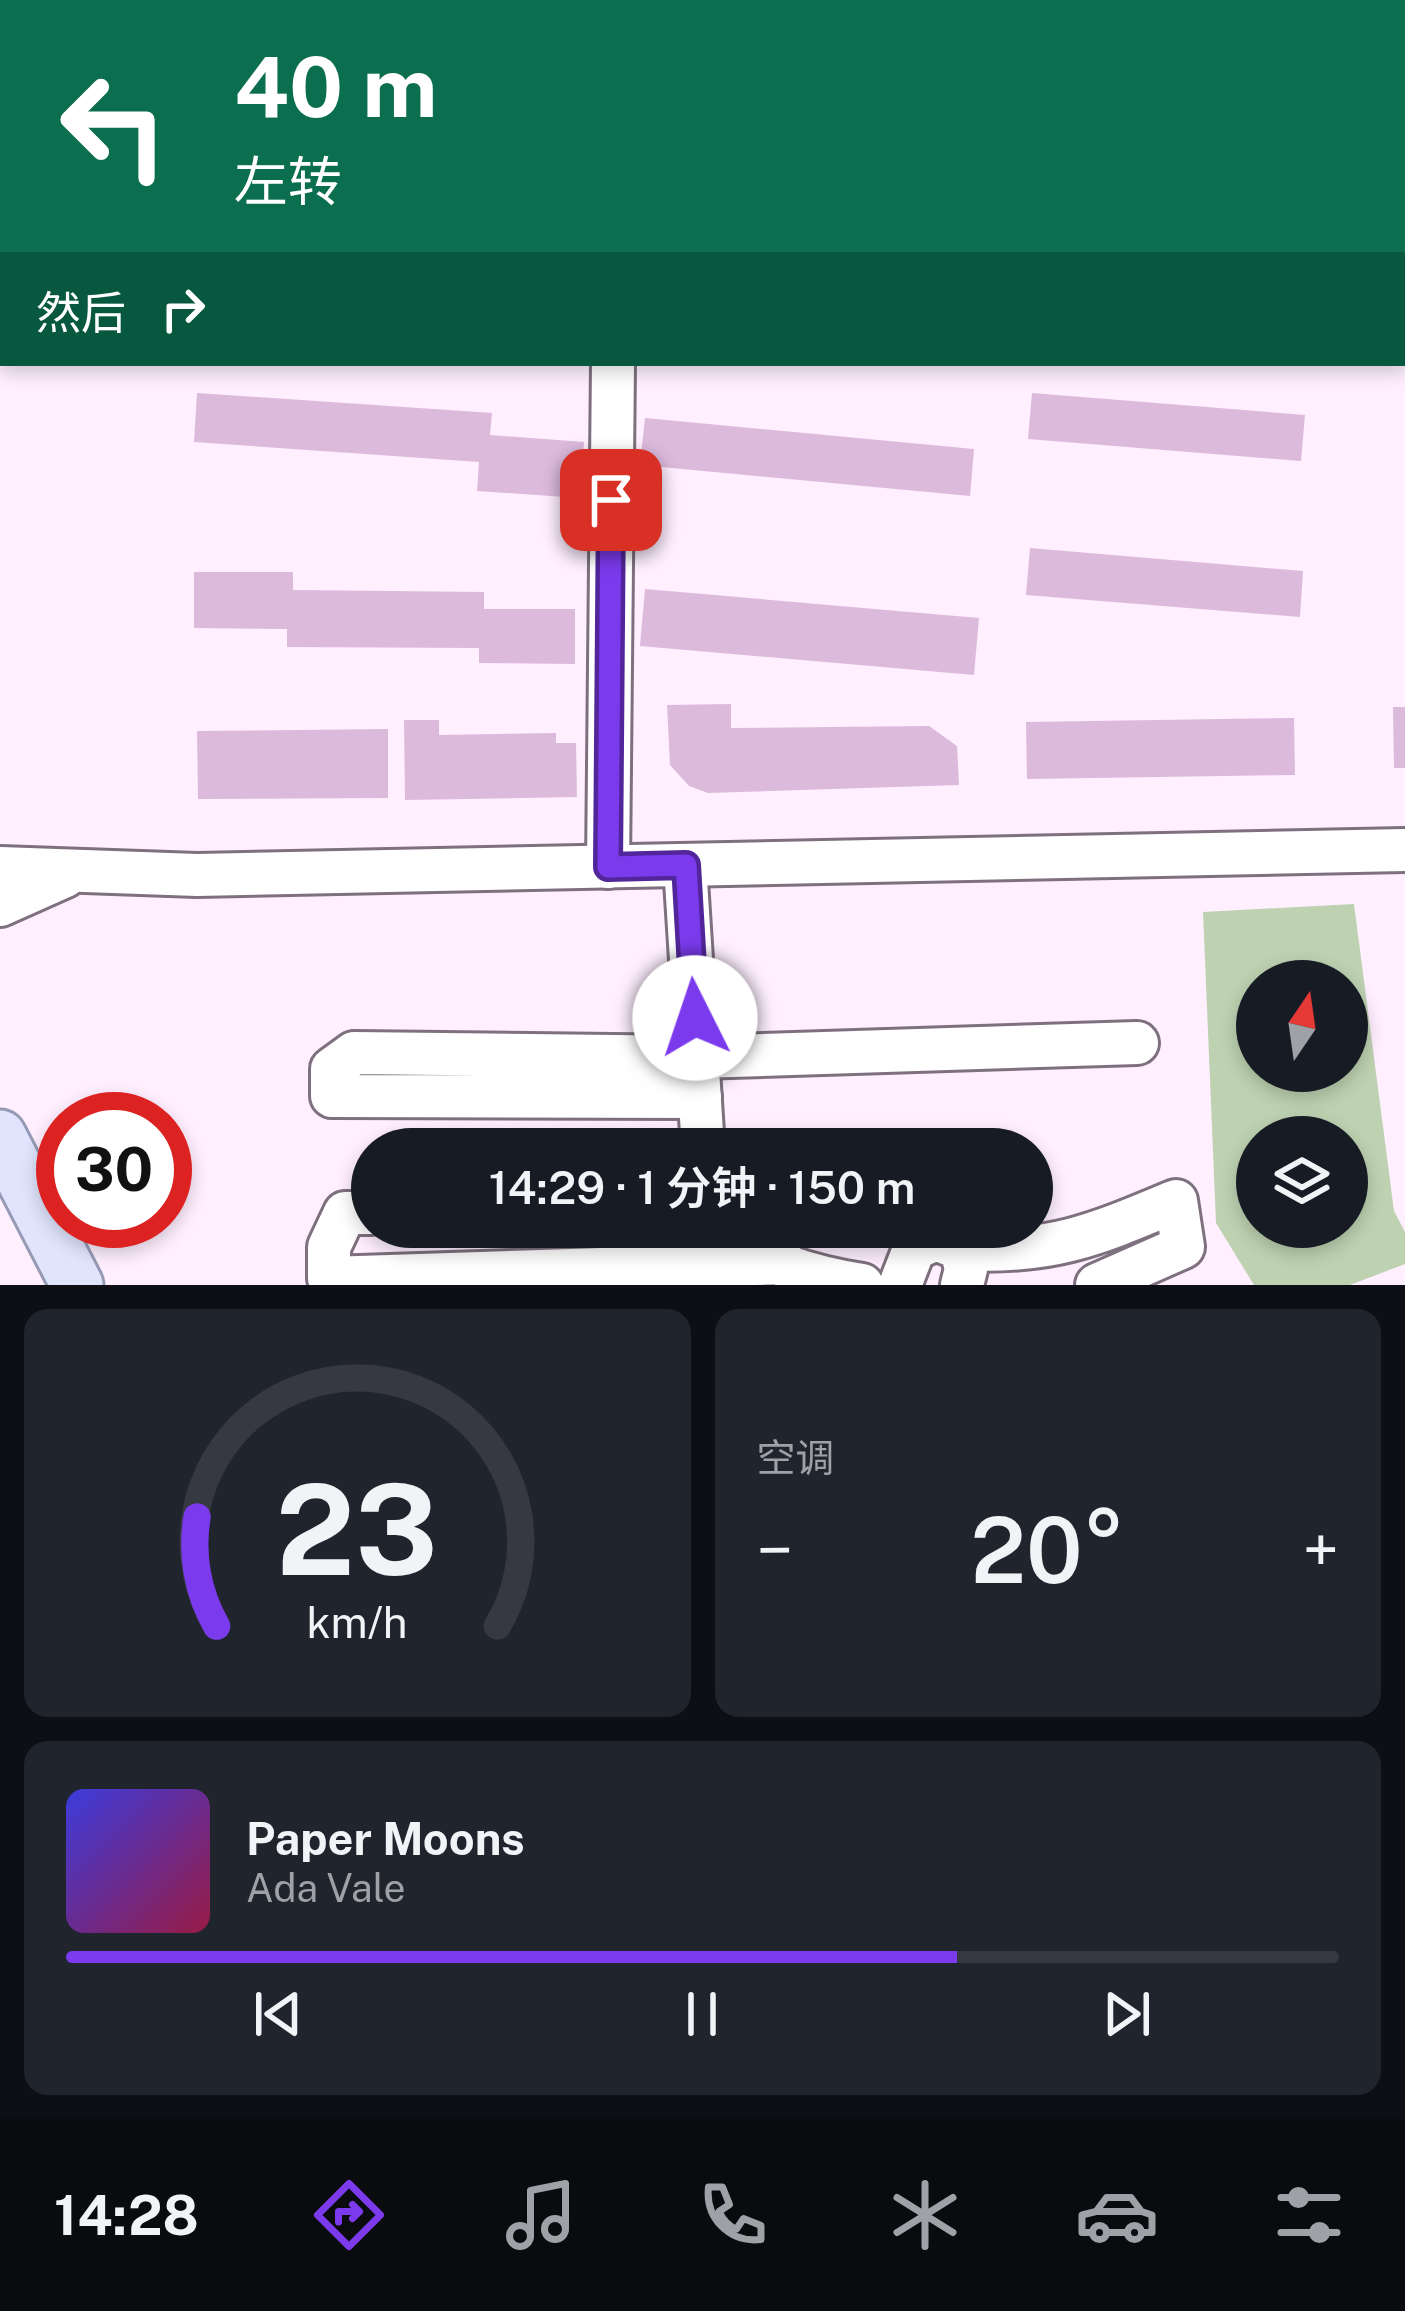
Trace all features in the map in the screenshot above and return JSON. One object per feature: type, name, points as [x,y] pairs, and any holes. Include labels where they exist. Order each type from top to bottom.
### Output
[{"type":"main road","points":[[0,1136],[77,1285]]},
{"type":"street","points":[[608,867],[613,366]]},
{"type":"street","points":[[0,868],[197,875],[1405,850]]},
{"type":"street","points":[[686,865],[703,1128]]},
{"type":"street","points":[[0,905],[75,871]]},
{"type":"street","points":[[699,1077],[354,1053],[332,1069],[332,1096],[699,1077],[1137,1042]]},
{"type":"street","points":[[900,1285],[914,1249],[936,1240],[962,1267],[1086,1239],[1176,1201],[1183,1247],[1097,1285]]},
{"type":"street","points":[[351,1213],[345,1213],[328,1247],[329,1279],[785,1263]]},
{"type":"street","points":[[757,1248],[785,1263],[862,1285]]},
{"type":"green space","points":[[1354,904],[1361,960],[1236,960],[1236,1092],[1368,1092],[1368,1011],[1394,1211],[1405,1232],[1405,1264],[1350,1285],[1254,1285],[1216,1223],[1203,912]]},
{"type":"building","points":[[197,393],[492,413],[490,435],[584,442],[580,498],[477,491],[479,462],[194,442]]},
{"type":"building","points":[[1032,393],[1305,415],[1301,461],[1028,439]]},
{"type":"building","points":[[645,418],[974,449],[970,496],[640,465]]},
{"type":"building","points":[[1030,548],[1303,571],[1300,617],[1026,595]]},
{"type":"building","points":[[194,572],[293,572],[293,590],[484,592],[484,609],[575,609],[575,664],[479,663],[479,648],[287,647],[287,629],[194,628]]},
{"type":"building","points":[[645,589],[979,618],[974,675],[640,646]]},
{"type":"building","points":[[731,704],[731,728],[929,726],[957,746],[959,785],[708,793],[689,786],[670,765],[667,705]]},
{"type":"building","points":[[1393,707],[1405,707],[1405,768],[1394,768]]},
{"type":"building","points":[[1294,718],[1295,775],[1027,779],[1026,722]]},
{"type":"building","points":[[404,720],[439,720],[439,735],[556,733],[556,743],[576,743],[577,797],[405,800]]},
{"type":"building","points":[[388,729],[388,798],[198,799],[197,731]]},
{"type":"route","points":[[611,500],[608,867],[686,865],[695,1018]]}]
